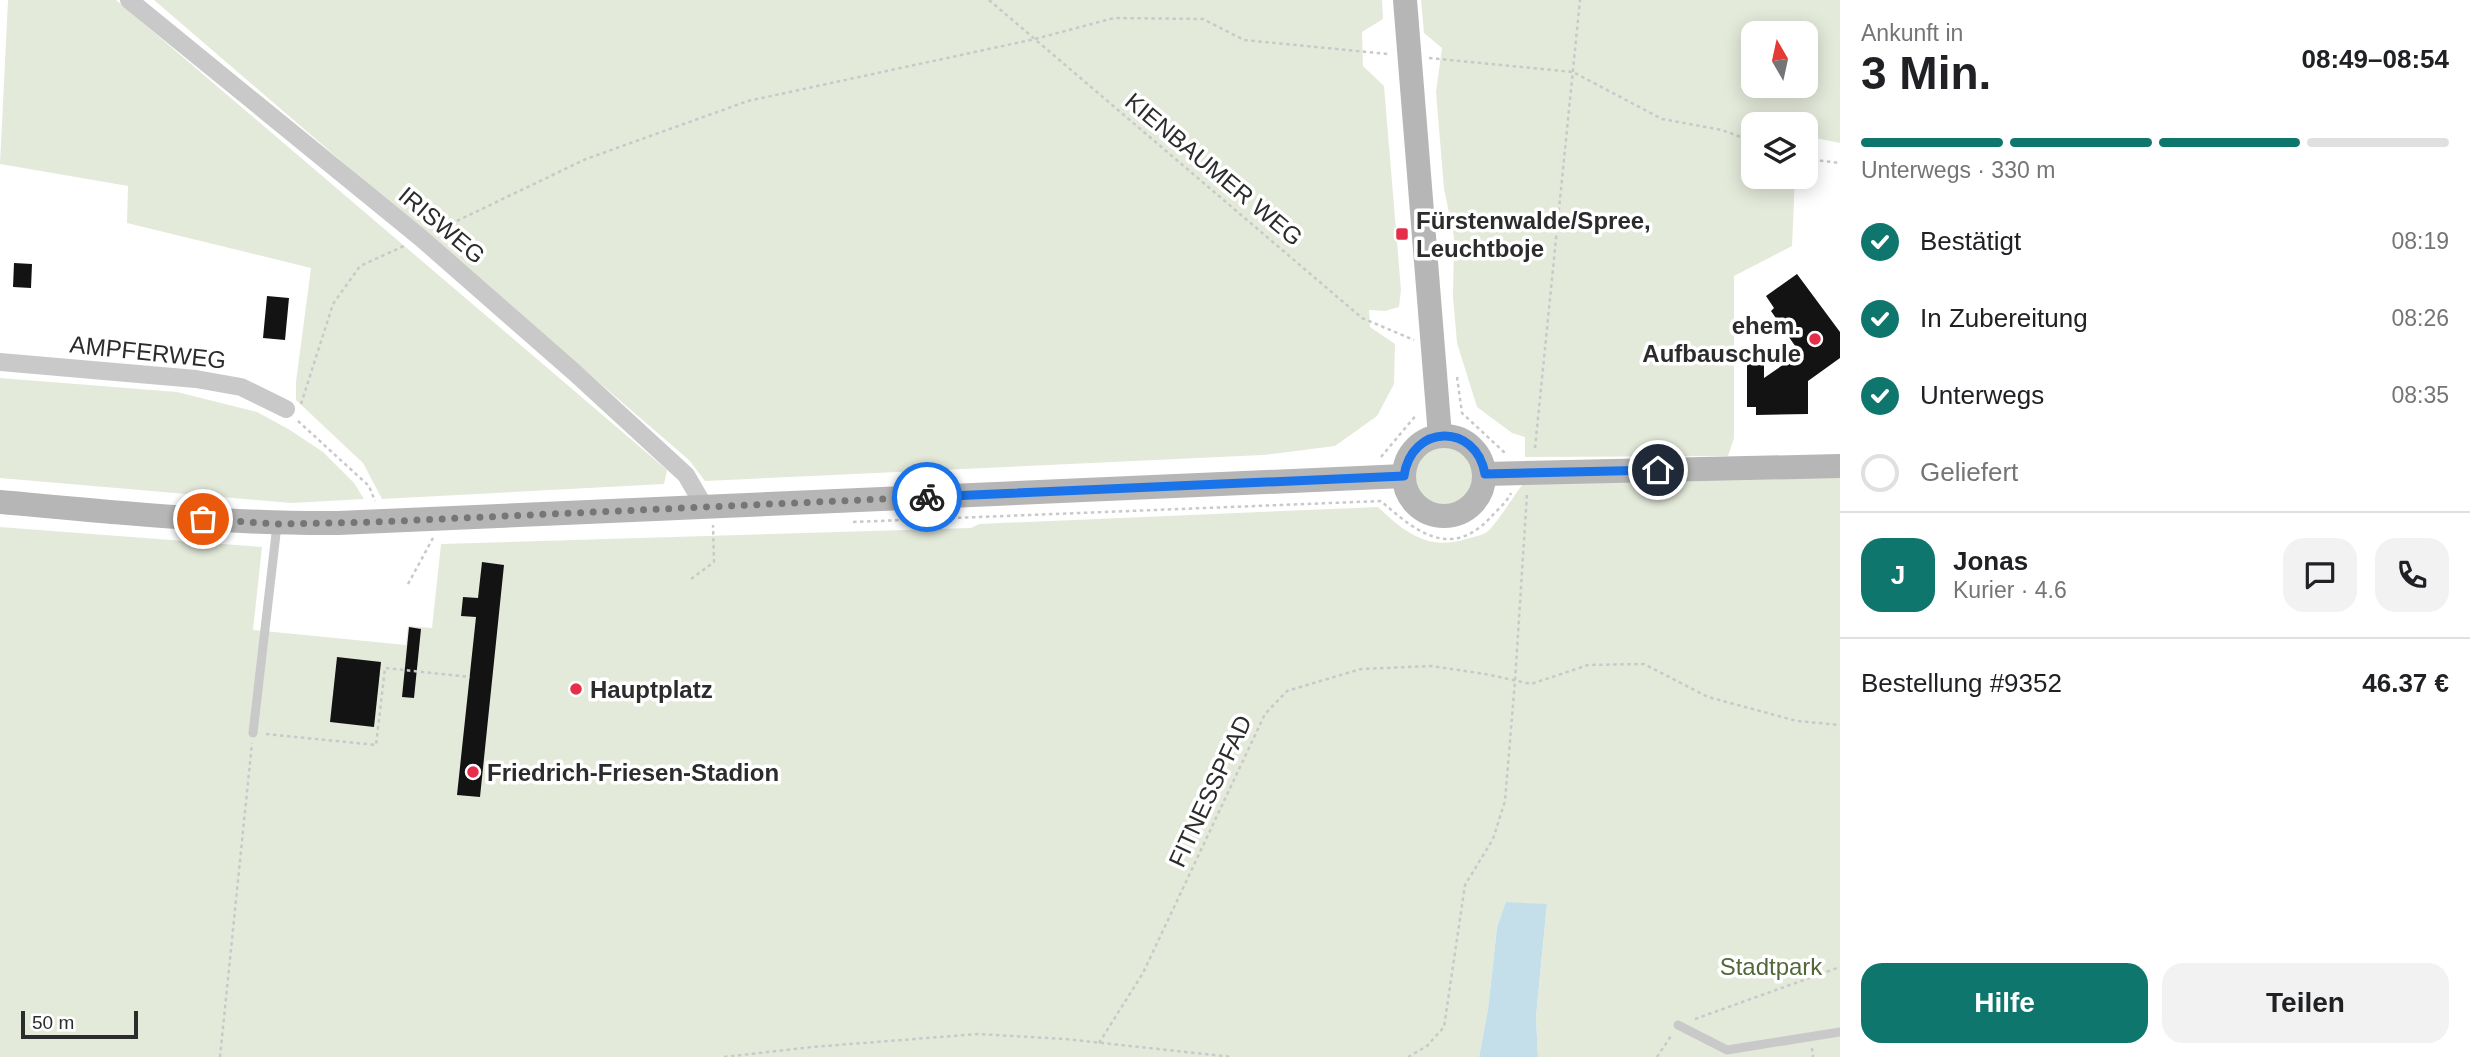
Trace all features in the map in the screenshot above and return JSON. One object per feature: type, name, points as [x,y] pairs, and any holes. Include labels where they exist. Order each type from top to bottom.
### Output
[{"type":"main road","points":[[1405,0],[1426,350],[1440,436]]},
{"type":"main road","points":[[0,502],[277,524],[1392,477],[1406,464],[1420,443],[1440,436],[1457,438],[1469,444],[1478,453],[1485,474],[1482,491],[1474,503],[1464,512],[1450,516],[1436,516],[1424,511],[1392,477]]},
{"type":"main road","points":[[1485,474],[1840,466]]},
{"type":"street","name":"IRISWEG","points":[[130,0],[421,238],[575,372],[686,475],[704,506]]},
{"type":"street","name":"AMPFERWEG","points":[[0,362],[196,379],[241,387],[291,414]]},
{"type":"lane","points":[[253,733],[277,524]]},
{"type":"lane","points":[[1678,1025],[1727,1050],[1840,1032]]},
{"type":"path","name":"KIENBAUMER WEG","points":[[989,0],[1362,318],[1416,341],[1426,350]]},
{"type":"path","points":[[1535,448],[1580,0]]},
{"type":"path","points":[[382,521],[369,486],[291,414],[333,304],[360,266],[586,159],[748,101],[1035,39],[1114,18],[1203,19],[1244,40],[1573,72],[1662,119],[1722,130],[1741,137]]},
{"type":"path","points":[[1818,160],[1840,163]]},
{"type":"path","points":[[1408,1057],[1427,1046],[1444,1027],[1465,885],[1493,839],[1505,801],[1515,681],[1519,473],[1508,456],[1462,413],[1455,369]]},
{"type":"path","points":[[1418,411],[1417,416],[1379,460],[1392,477],[1381,501],[1412,528],[1433,538],[1456,538],[1479,530],[1511,495],[1519,473]]},
{"type":"path","points":[[691,579],[714,562],[715,527],[704,506]]},
{"type":"path","points":[[408,584],[433,538]]},
{"type":"path","name":"FITNESSPFAD","points":[[1099,1043],[1143,973],[1265,714],[1287,691],[1361,669],[1431,666],[1531,684],[1588,666],[1644,664],[1708,696],[1797,721],[1840,726]]},
{"type":"path","points":[[220,1057],[253,733],[376,746],[385,668],[470,677]]},
{"type":"path","points":[[1657,1057],[1678,1025],[1840,967]]},
{"type":"path","points":[[724,1057],[978,1034],[1232,1057]]},
{"type":"green space","points":[[8,0],[116,0],[667,470],[664,484],[382,499],[363,463],[296,400],[311,268],[127,223],[128,186],[0,164]]},
{"type":"green space","points":[[154,0],[1382,0],[1383,19],[1362,32],[1363,66],[1384,86],[1401,290],[1399,307],[1385,311],[1369,310],[1370,327],[1395,344],[1394,384],[1377,416],[1335,446],[1263,455],[705,481],[689,460]]},
{"type":"green space","points":[[1421,0],[1840,0],[1840,143],[1818,138],[1818,112],[1741,112],[1741,189],[1794,189],[1792,246],[1734,276],[1734,438],[1728,456],[1525,457],[1525,437],[1512,433],[1477,407],[1457,343],[1453,297],[1454,237],[1444,189],[1436,92],[1442,48],[1424,33]]},
{"type":"green space","points":[[0,378],[177,392],[257,412],[323,452],[354,483],[364,499],[291,503],[0,478]]},
{"type":"green space","points":[[1445,446],[1467,455],[1476,477],[1467,499],[1445,508],[1423,499],[1414,477],[1423,455]]},
{"type":"green space","name":"Stadtpark","points":[[1840,477],[1840,1057],[1538,1057],[1536,1017],[1547,905],[1506,903],[1497,927],[1488,1009],[1479,1057],[0,1057],[0,527],[262,547],[253,630],[406,645],[408,626],[432,628],[441,544],[971,528],[979,524],[1378,507],[1407,531],[1428,541],[1440,543],[1487,532],[1523,484]]},
{"type":"water","points":[[1506,902],[1547,904],[1536,1017],[1538,1057],[1479,1057],[1488,1009],[1497,927]]},
{"type":"building","points":[[14,263],[32,264],[31,288],[13,287]]},
{"type":"building","name":"ehem. Aufbauschule","points":[[1797,274],[1840,332],[1840,358],[1808,381],[1808,414],[1756,415],[1756,407],[1747,407],[1747,364],[1764,364],[1764,378],[1800,353],[1771,311],[1774,308],[1766,296]]},
{"type":"building","points":[[267,296],[289,298],[285,340],[263,338]]},
{"type":"building","points":[[482,562],[504,565],[480,797],[457,795],[476,617],[461,616],[463,597],[478,598]]},
{"type":"building","points":[[409,627],[421,629],[414,698],[402,697]]},
{"type":"building","points":[[337,657],[381,662],[374,727],[330,722]]},
{"type":"way so far","points":[[203,519],[277,524],[374,522],[927,497]]},
{"type":"place","name":"Fürstenwalde/Spree, Leuchtboje","points":[[1402,234]]},
{"type":"place","name":"ehem. Aufbauschule","points":[[1815,339]]},
{"type":"place","name":"Hauptplatz","points":[[576,689]]},
{"type":"place","name":"Friedrich-Friesen-Stadion","points":[[473,772]]},
{"type":"route","points":[[927,497],[1404,476],[1411,453],[1420,443],[1432,437],[1445,436],[1469,444],[1478,453],[1485,474],[1658,470]]}]
